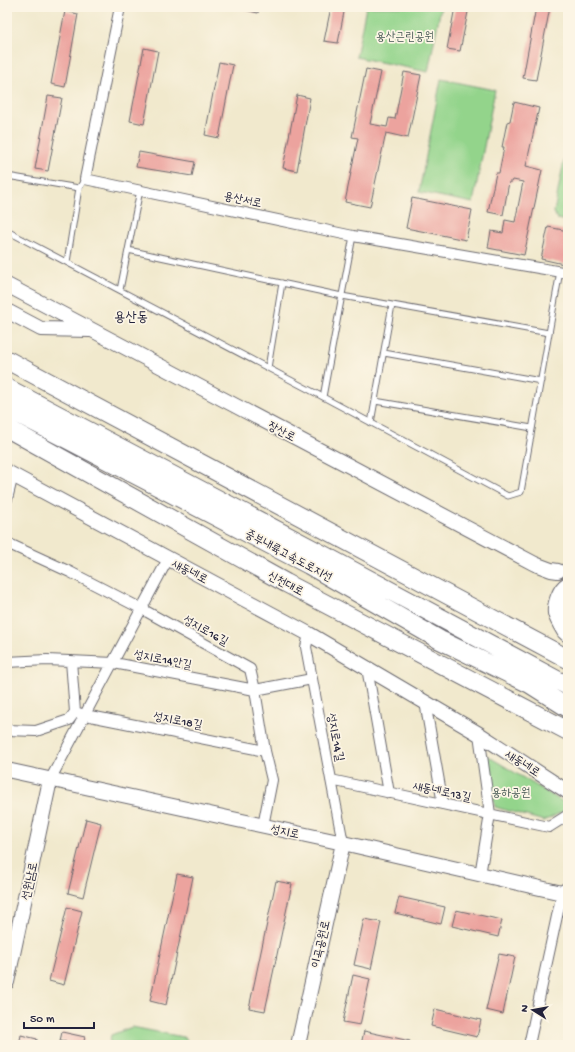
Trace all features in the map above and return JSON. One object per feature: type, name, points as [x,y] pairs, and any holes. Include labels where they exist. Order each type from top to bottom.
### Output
[{"type":"highway","points":[[7,360],[568,659]]},
{"type":"highway","name":"중부내륙고속도로지선","points":[[7,388],[568,686]]},
{"type":"highway","name":"중부내륙고속도로지선","points":[[7,408],[310,565],[440,640],[530,684],[568,708]]},
{"type":"highway","name":"신천대로","points":[[7,428],[286,583],[567,731]]},
{"type":"highway","points":[[568,585],[562,591],[557,612],[568,633]]},
{"type":"street","points":[[85,179],[120,7]]},
{"type":"street","name":"용산서로","points":[[85,179],[353,236],[564,272]]},
{"type":"street","name":"장산로","points":[[7,286],[535,564],[551,570],[563,567]]},
{"type":"street","points":[[7,311],[41,329],[92,330]]},
{"type":"street","name":"새동네로","points":[[7,499],[10,473],[309,634],[479,734],[568,792]]},
{"type":"street","name":"성지로16길","points":[[7,543],[70,572],[142,609],[250,669],[265,751],[272,780],[263,826]]},
{"type":"street","points":[[50,780],[168,559]]},
{"type":"street","points":[[563,567],[559,578],[568,585]]},
{"type":"street","name":"성지로14길","points":[[309,634],[306,647],[343,843]]},
{"type":"street","name":"성지로14안길","points":[[7,662],[47,660],[114,662],[255,690],[312,679]]},
{"type":"street","points":[[7,730],[36,731],[69,720],[75,712],[70,661]]},
{"type":"street","points":[[367,668],[389,793]]},
{"type":"street","points":[[425,702],[444,804]]},
{"type":"street","name":"성지로18길","points":[[75,712],[265,751]]},
{"type":"street","points":[[479,734],[490,814],[480,875]]},
{"type":"street","name":"성지로","points":[[7,770],[343,843],[480,875],[565,891],[529,1045]]},
{"type":"street","name":"선원남로","points":[[7,982],[50,780]]},
{"type":"street","name":"새동네로13길","points":[[331,780],[549,827],[568,815]]},
{"type":"street","name":"이곡공원로","points":[[298,1045],[343,843]]},
{"type":"lane","points":[[7,176],[79,188]]},
{"type":"lane","points":[[67,262],[79,188],[85,179]]},
{"type":"lane","points":[[120,290],[140,190]]},
{"type":"lane","points":[[7,231],[508,496],[521,492],[549,333],[564,272]]},
{"type":"lane","points":[[323,397],[353,236]]},
{"type":"lane","points":[[128,250],[342,296],[549,333]]},
{"type":"lane","points":[[268,368],[282,283]]},
{"type":"lane","points":[[371,423],[392,305]]},
{"type":"lane","points":[[384,352],[541,381]]},
{"type":"lane","points":[[375,400],[532,428]]},
{"type":"green space","name":"용산근린공원","points":[[366,7],[441,7],[428,72],[356,57]]},
{"type":"green space","points":[[441,79],[495,90],[473,203],[419,192]]},
{"type":"green space","points":[[568,139],[568,221],[557,219],[554,212]]},
{"type":"green space","name":"용하공원","points":[[486,755],[568,805],[568,809],[544,821],[495,807]]},
{"type":"green space","points":[[132,1027],[183,1037],[187,1040],[186,1045],[109,1045],[111,1035]]},
{"type":"building","points":[[245,7],[259,7],[258,13],[245,10]]},
{"type":"building","points":[[331,7],[345,7],[338,43],[324,41]]},
{"type":"building","points":[[455,7],[469,7],[460,51],[447,49]]},
{"type":"building","points":[[536,7],[550,7],[536,80],[523,78]]},
{"type":"building","points":[[65,11],[78,14],[65,87],[51,84]]},
{"type":"building","points":[[144,48],[158,51],[144,124],[130,121]]},
{"type":"building","points":[[219,62],[233,65],[219,138],[205,135]]},
{"type":"building","points":[[366,69],[381,72],[370,124],[387,127],[389,118],[395,119],[404,72],[421,75],[408,138],[386,133],[370,207],[345,202],[358,138],[352,137]]},
{"type":"building","points":[[297,95],[310,98],[297,171],[283,168]]},
{"type":"building","points":[[48,96],[62,98],[48,171],[35,169]]},
{"type":"building","points":[[514,102],[539,108],[526,166],[542,170],[524,255],[488,248],[491,231],[503,233],[505,220],[515,222],[523,182],[513,180],[512,182],[509,182],[503,215],[488,212],[496,173],[499,173],[507,122],[510,121]]},
{"type":"building","points":[[139,152],[195,162],[192,176],[136,167]]},
{"type":"building","points":[[412,198],[472,210],[466,240],[406,228]]},
{"type":"building","points":[[548,227],[568,231],[568,265],[541,259]]},
{"type":"building","points":[[86,819],[101,823],[83,897],[68,893]]},
{"type":"building","points":[[177,874],[193,877],[166,1005],[150,1001]]},
{"type":"building","points":[[276,881],[292,884],[265,1011],[249,1008]]},
{"type":"building","points":[[399,897],[445,907],[441,924],[395,913]]},
{"type":"building","points":[[67,907],[82,911],[64,985],[49,981]]},
{"type":"building","points":[[456,910],[502,920],[498,937],[452,926]]},
{"type":"building","points":[[364,919],[381,922],[371,969],[354,965]]},
{"type":"building","points":[[499,954],[515,957],[503,1014],[486,1010]]},
{"type":"building","points":[[353,975],[370,979],[360,1025],[343,1022]]},
{"type":"building","points":[[435,1009],[481,1020],[477,1037],[431,1026]]},
{"type":"building","points":[[364,1031],[410,1041],[409,1045],[361,1045]]},
{"type":"building","points":[[62,1032],[85,1037],[83,1045],[67,1045],[68,1042],[60,1041]]},
{"type":"building","points":[[21,1035],[37,1039],[36,1045],[19,1045]]},
{"type":"district","name":"용산동","points":[[131,316]]}]
